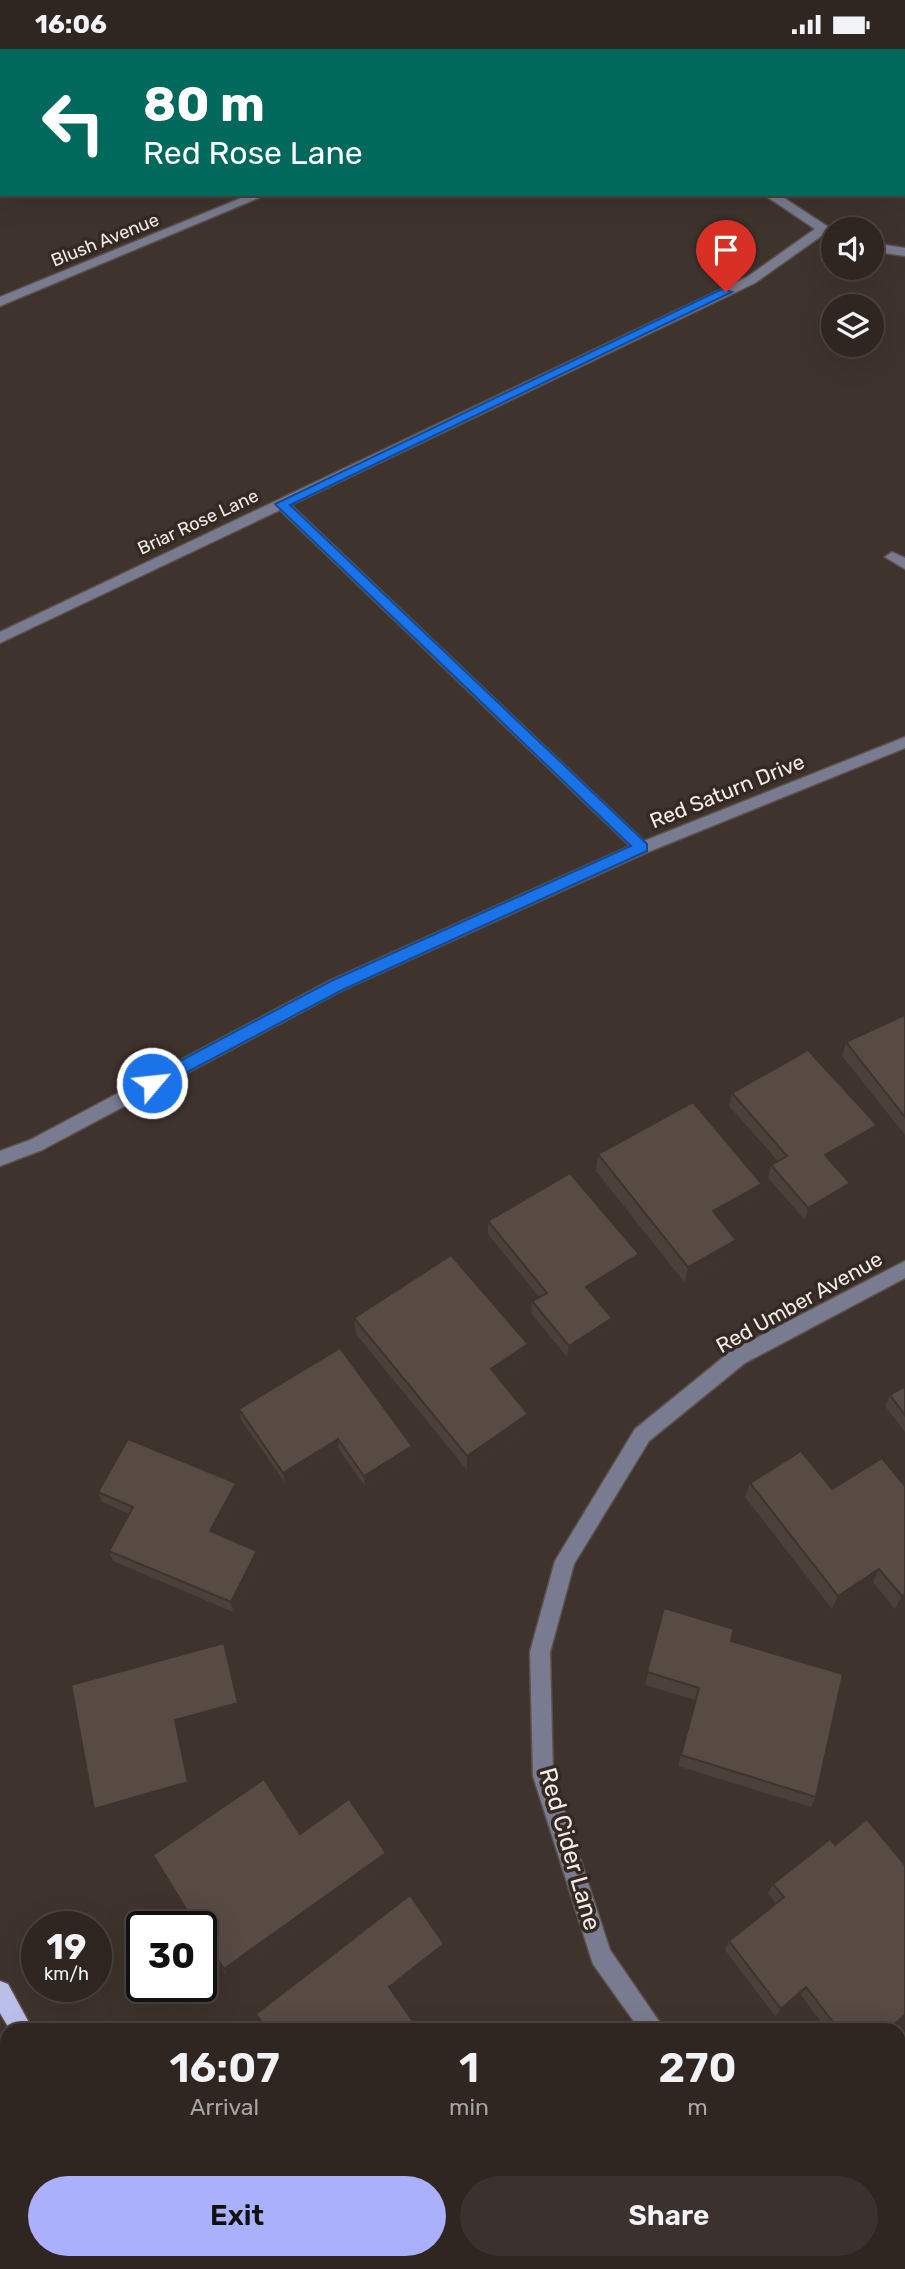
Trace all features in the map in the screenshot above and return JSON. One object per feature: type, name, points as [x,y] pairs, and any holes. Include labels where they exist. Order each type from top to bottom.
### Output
[{"type":"main road","points":[[0,1992],[18,2023]]},
{"type":"street","name":"Blush Avenue","points":[[0,302],[257,196]]},
{"type":"street","points":[[772,196],[821,227]]},
{"type":"street","name":"Briar Rose Lane","points":[[0,638],[751,280],[821,236]]},
{"type":"street","points":[[884,249],[905,252]]},
{"type":"street","points":[[282,504],[642,848]]},
{"type":"street","name":"Red Saturn Drive","points":[[0,1159],[36,1145],[337,985],[642,848],[905,742]]},
{"type":"street","name":"Red Umber Avenue","points":[[540,1652],[565,1561],[642,1435],[738,1357],[905,1269]]},
{"type":"street","name":"Red Cider Lane","points":[[540,1652],[543,1776],[601,1956],[648,2023]]},
{"type":"building","points":[[905,1015],[905,1117],[846,1042]]},
{"type":"building","points":[[808,1050],[877,1125],[825,1155],[850,1183],[808,1208],[771,1165],[787,1156],[732,1093]]},
{"type":"building","points":[[693,1102],[762,1184],[713,1211],[736,1240],[688,1267],[598,1154]]},
{"type":"building","points":[[570,1173],[639,1254],[586,1287],[612,1318],[569,1346],[532,1301],[547,1293],[488,1221]]},
{"type":"building","points":[[451,1255],[528,1344],[491,1369],[528,1414],[467,1456],[354,1318]]},
{"type":"building","points":[[340,1348],[412,1446],[364,1476],[338,1439],[283,1473],[239,1409]]},
{"type":"building","points":[[905,1386],[905,1415],[890,1395]]},
{"type":"building","points":[[128,1439],[236,1483],[210,1531],[257,1551],[231,1602],[109,1551],[133,1507],[98,1492]]},
{"type":"building","points":[[801,1451],[832,1489],[882,1458],[905,1486],[905,1594],[902,1596],[879,1569],[838,1596],[750,1483]]},
{"type":"building","points":[[664,1608],[734,1629],[731,1641],[843,1674],[816,1797],[681,1755],[699,1688],[647,1672]]},
{"type":"building","points":[[224,1643],[238,1703],[175,1720],[188,1782],[94,1809],[71,1685]]},
{"type":"building","points":[[264,1779],[300,1834],[349,1799],[386,1853],[224,1969],[217,1958],[217,1911],[187,1911],[153,1855]]},
{"type":"building","points":[[867,1819],[905,1865],[905,2015],[895,2023],[834,2023],[806,1987],[781,2009],[729,1941],[784,1897],[773,1884],[830,1839],[835,1845]]},
{"type":"building","points":[[410,1895],[444,1944],[389,1987],[414,2023],[262,2023],[256,2014]]},
{"type":"route","points":[[152,1083],[337,985],[642,848],[282,504],[726,292]]}]
